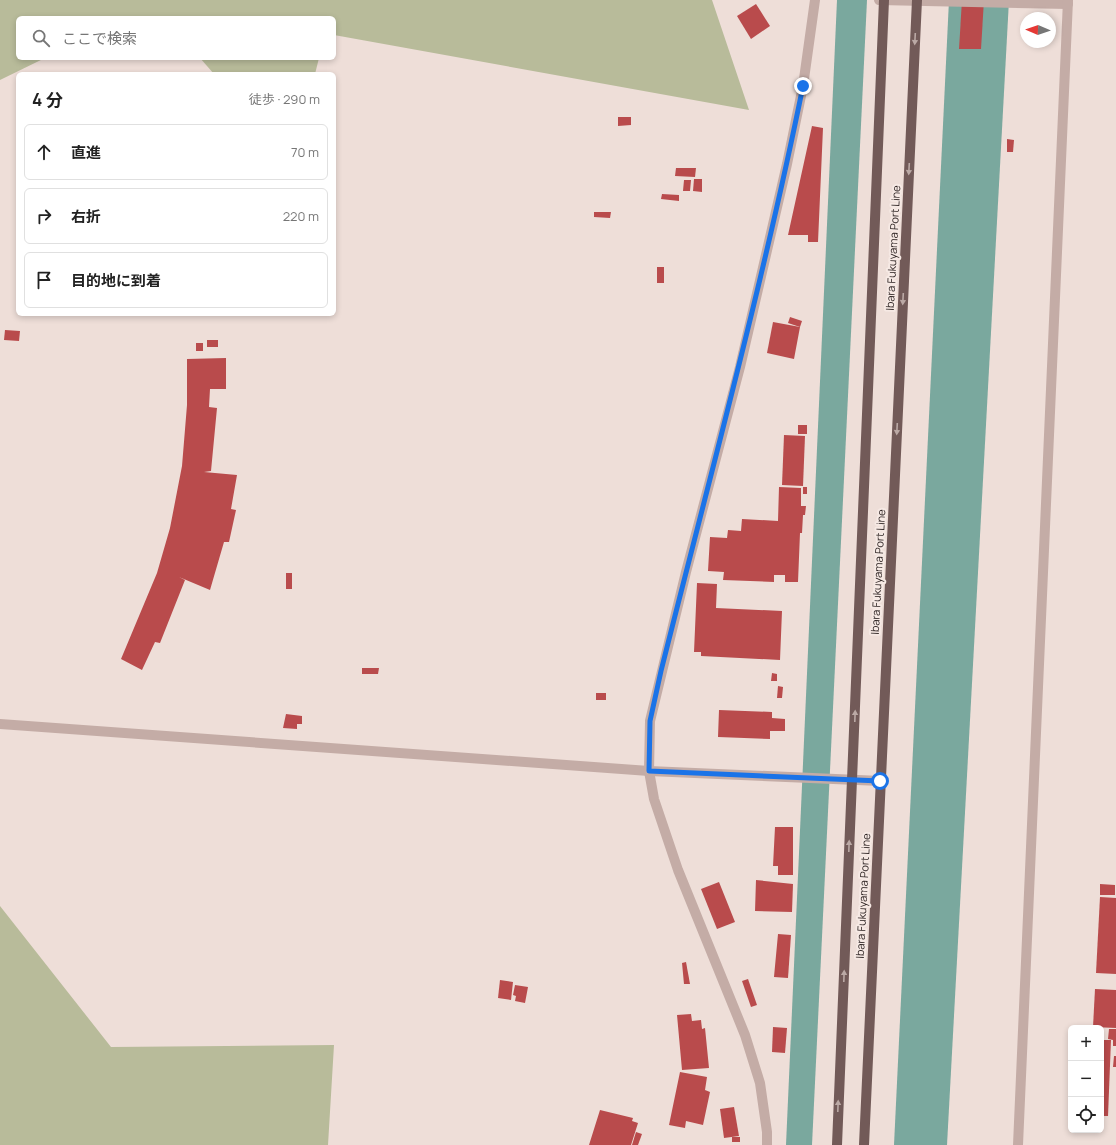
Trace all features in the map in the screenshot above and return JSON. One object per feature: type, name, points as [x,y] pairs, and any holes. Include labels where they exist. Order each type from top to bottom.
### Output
[{"type":"main road","name":"Ibara Fukuyama Port Line","points":[[837,1145],[884,0]]},
{"type":"main road","name":"Ibara Fukuyama Port Line","points":[[864,1145],[917,1]]},
{"type":"street","points":[[767,1145],[767,1132],[760,1083],[745,1036],[678,870],[654,799],[649,771],[650,721],[682,587],[740,367],[785,172],[803,86],[815,0]]},
{"type":"street","points":[[879,0],[943,0],[1025,3],[1068,2],[1018,1145]]},
{"type":"street","points":[[0,724],[649,771],[880,781]]},
{"type":"green space","points":[[0,0],[712,0],[749,110],[336,35],[336,16],[16,16],[16,60],[41,60],[0,80]]},
{"type":"green space","points":[[202,60],[318,60],[316,72],[212,72]]},
{"type":"green space","points":[[0,906],[111,1047],[334,1045],[328,1145],[0,1145]]},
{"type":"water","points":[[837,0],[867,0],[812,1145],[786,1145]]},
{"type":"water","points":[[949,0],[1009,0],[947,1145],[894,1145]]},
{"type":"building","points":[[962,0],[984,0],[981,49],[959,49]]},
{"type":"building","points":[[756,4],[770,26],[751,39],[737,16]]},
{"type":"building","points":[[618,117],[631,117],[631,125],[618,126]]},
{"type":"building","points":[[812,126],[823,128],[818,242],[808,242],[808,235],[788,235]]},
{"type":"building","points":[[1007,139],[1014,140],[1013,152],[1007,152]]},
{"type":"building","points":[[676,168],[696,168],[695,177],[675,176]]},
{"type":"building","points":[[694,179],[702,179],[702,192],[693,191]]},
{"type":"building","points":[[684,180],[691,180],[690,191],[683,191]]},
{"type":"building","points":[[662,194],[679,195],[679,201],[661,199]]},
{"type":"building","points":[[594,212],[611,212],[610,218],[594,217]]},
{"type":"building","points":[[657,267],[664,267],[664,283],[657,283]]},
{"type":"building","points":[[790,317],[802,321],[800,327],[788,323]]},
{"type":"building","points":[[773,322],[800,327],[794,359],[767,353]]},
{"type":"building","points":[[5,330],[20,331],[19,341],[4,340]]},
{"type":"building","points":[[207,340],[218,340],[218,347],[207,347]]},
{"type":"building","points":[[196,343],[203,343],[203,351],[196,351]]},
{"type":"building","points":[[226,358],[226,389],[210,389],[209,407],[217,408],[211,471],[204,472],[237,475],[231,509],[236,510],[229,542],[224,542],[210,590],[179,577],[185,580],[160,643],[155,642],[142,670],[121,659],[157,573],[170,528],[182,466],[187,405],[187,359]]},
{"type":"building","points":[[798,425],[807,425],[807,434],[798,434]]},
{"type":"building","points":[[784,435],[805,436],[803,486],[782,485]]},
{"type":"building","points":[[779,487],[801,488],[801,506],[806,506],[805,515],[803,515],[802,533],[800,533],[798,582],[785,582],[785,575],[774,575],[774,582],[723,580],[724,572],[708,571],[710,537],[727,538],[728,530],[741,531],[742,519],[778,521]]},
{"type":"building","points":[[803,487],[807,487],[807,494],[803,494]]},
{"type":"building","points":[[286,573],[292,573],[292,589],[286,589]]},
{"type":"building","points":[[697,583],[717,584],[716,608],[782,611],[780,660],[701,656],[701,652],[694,652]]},
{"type":"building","points":[[362,668],[379,668],[378,674],[362,674]]},
{"type":"building","points":[[772,673],[777,674],[777,681],[771,681]]},
{"type":"building","points":[[778,686],[783,687],[782,698],[777,698]]},
{"type":"building","points":[[596,693],[606,693],[606,700],[596,700]]},
{"type":"building","points":[[719,710],[772,712],[772,718],[785,719],[785,731],[770,731],[770,739],[718,737]]},
{"type":"building","points":[[286,714],[302,716],[302,724],[297,724],[297,729],[283,728]]},
{"type":"building","points":[[775,827],[793,827],[793,875],[778,875],[778,866],[773,866]]},
{"type":"building","points":[[756,880],[793,884],[792,912],[755,911]]},
{"type":"building","points":[[719,882],[735,922],[717,929],[701,889]]},
{"type":"building","points":[[1100,884],[1115,885],[1115,895],[1100,895]]},
{"type":"building","points":[[1100,897],[1116,898],[1116,974],[1096,973]]},
{"type":"building","points":[[778,934],[791,935],[788,978],[774,977]]},
{"type":"building","points":[[686,962],[690,984],[684,984],[682,963]]},
{"type":"building","points":[[748,979],[757,1005],[751,1007],[742,981]]},
{"type":"building","points":[[500,980],[513,982],[511,1000],[498,998]]},
{"type":"building","points":[[515,985],[528,987],[525,1003],[515,1001],[516,996],[513,995]]},
{"type":"building","points":[[1095,989],[1116,990],[1116,1028],[1104,1027],[1104,1025],[1093,1025]]},
{"type":"building","points":[[691,1014],[692,1021],[701,1020],[702,1029],[705,1028],[709,1068],[682,1070],[677,1015]]},
{"type":"building","points":[[773,1027],[787,1028],[785,1053],[772,1052]]},
{"type":"building","points":[[1109,1029],[1116,1029],[1116,1046],[1113,1046],[1113,1040],[1108,1039]]},
{"type":"building","points":[[1104,1040],[1111,1040],[1108,1116],[1104,1116]]},
{"type":"building","points":[[1114,1056],[1116,1056],[1116,1067],[1113,1067]]},
{"type":"building","points":[[680,1072],[707,1077],[705,1090],[710,1092],[703,1125],[686,1121],[685,1128],[669,1125]]},
{"type":"building","points":[[734,1107],[739,1136],[724,1138],[720,1109]]},
{"type":"building","points":[[600,1110],[633,1118],[632,1121],[638,1123],[631,1145],[589,1145]]},
{"type":"building","points":[[636,1132],[642,1134],[638,1145],[632,1145]]},
{"type":"building","points":[[732,1137],[740,1137],[740,1142],[732,1142]]},
{"type":"route","points":[[803,86],[787,164],[740,367],[661,671],[650,721],[649,771],[880,781]]}]
